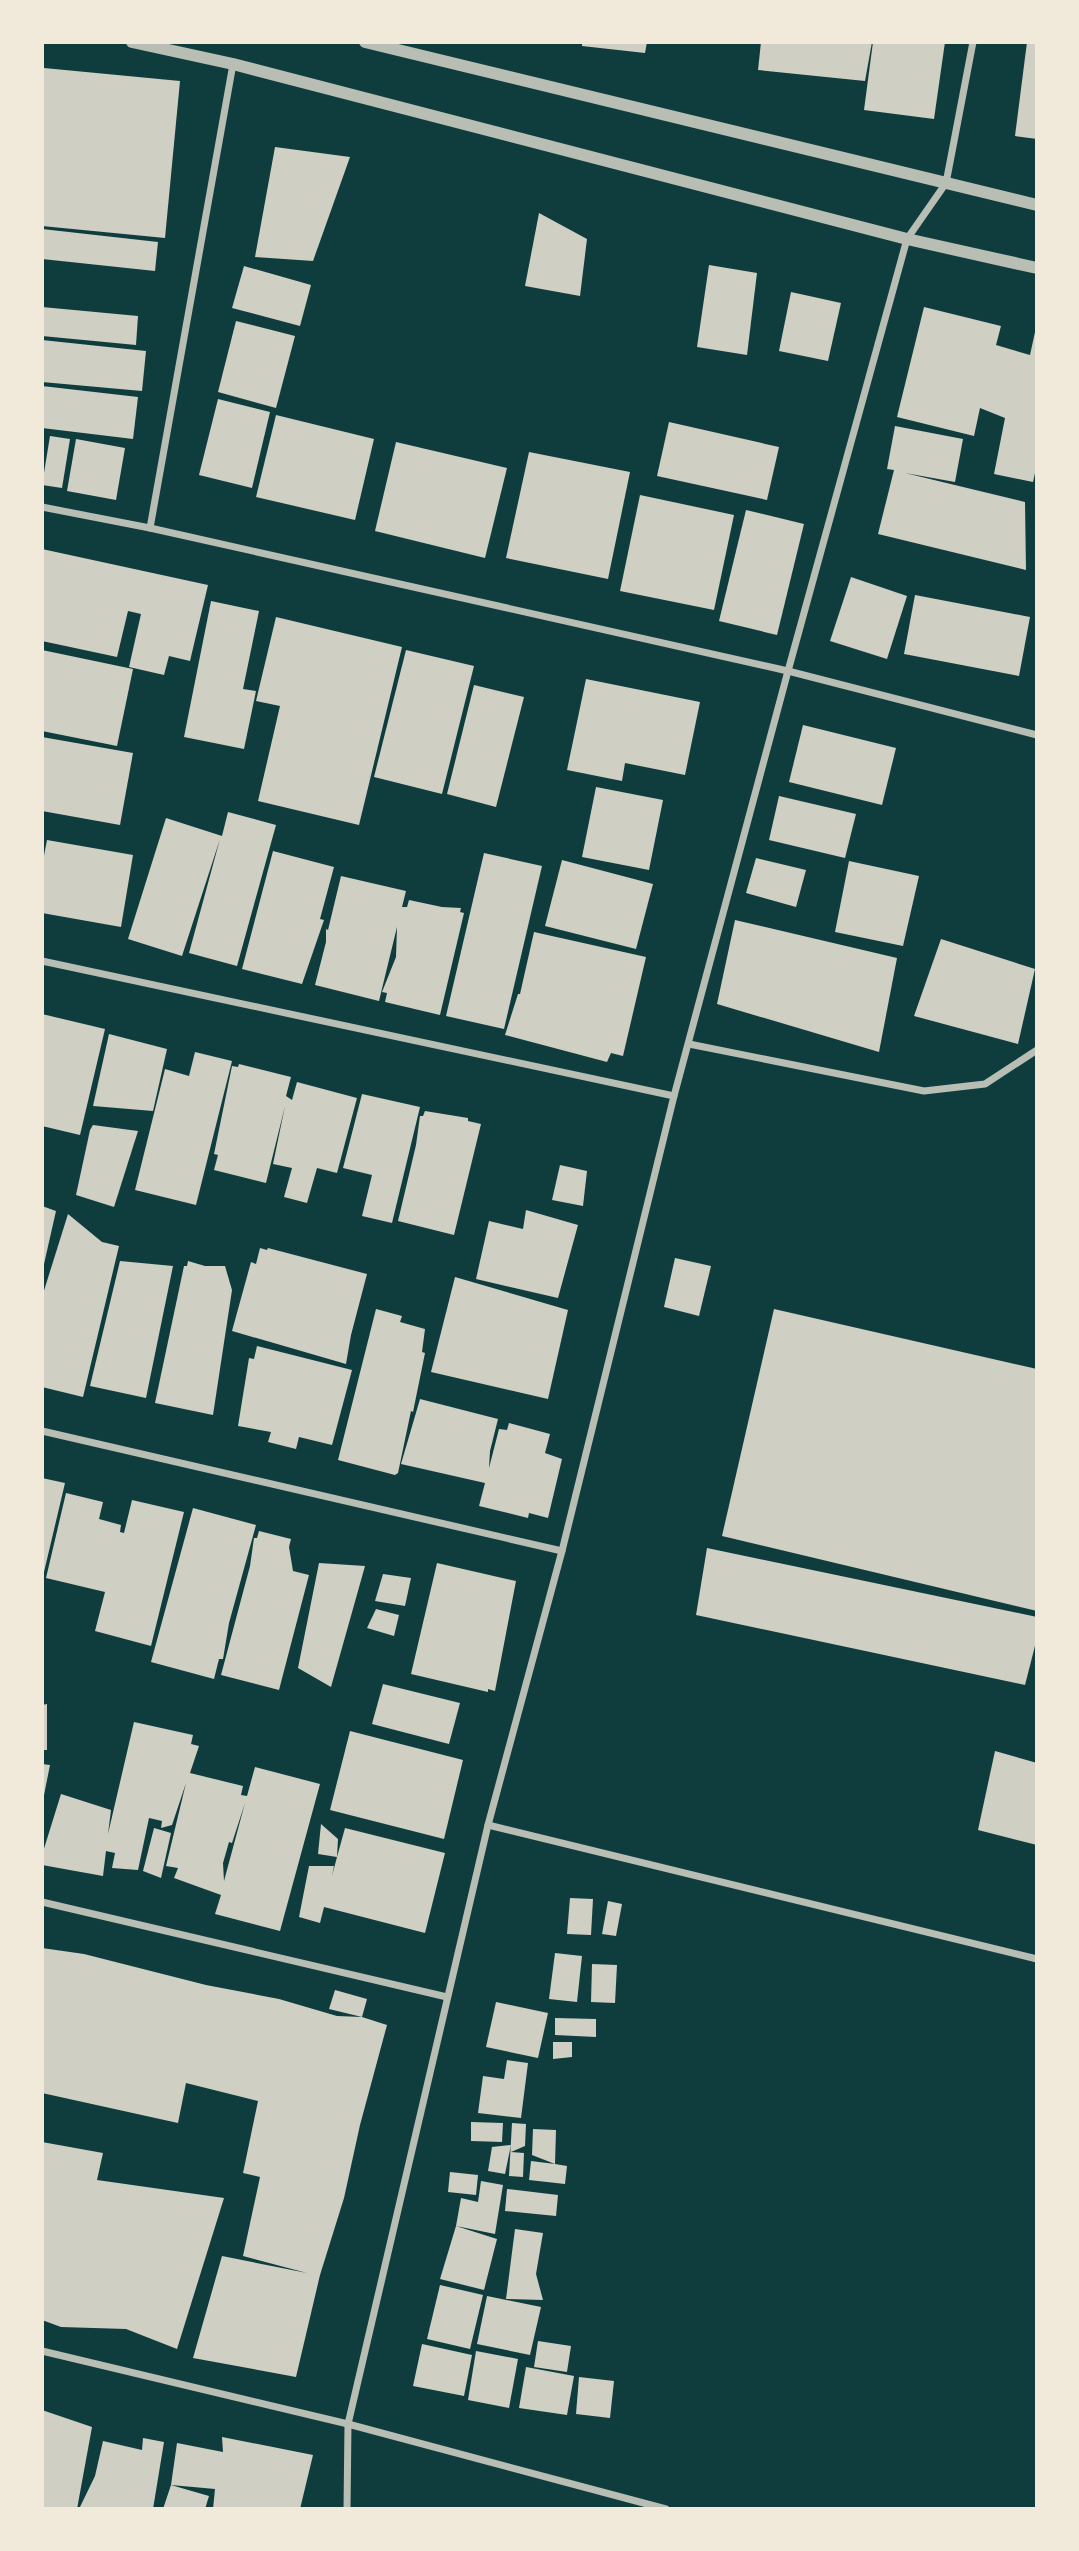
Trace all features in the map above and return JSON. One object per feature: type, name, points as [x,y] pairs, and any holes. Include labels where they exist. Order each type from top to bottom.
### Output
[{"type":"street","points":[[132,42],[233,64],[907,239],[1037,268]]},
{"type":"street","points":[[365,42],[1037,205]]},
{"type":"street","points":[[346,2509],[348,2424],[488,1825],[562,1551],[674,1096],[788,671],[907,239],[946,183],[973,42]]},
{"type":"street","points":[[150,528],[233,64]]},
{"type":"street","points":[[42,507],[150,528],[788,671],[1037,735]]},
{"type":"street","points":[[42,961],[674,1096]]},
{"type":"street","points":[[689,1044],[924,1091],[985,1084],[1037,1050]]},
{"type":"street","points":[[42,1431],[562,1551]]},
{"type":"street","points":[[488,1825],[1037,1959]]},
{"type":"street","points":[[42,1902],[447,1997]]},
{"type":"street","points":[[42,2351],[348,2424],[661,2508]]},
{"type":"building","points":[[582,42],[647,42],[645,53],[582,46]]},
{"type":"building","points":[[761,42],[872,42],[865,81],[758,70]]},
{"type":"building","points":[[873,42],[945,42],[934,119],[864,110]]},
{"type":"building","points":[[1027,42],[1037,42],[1037,139],[1015,136]]},
{"type":"building","points":[[44,68],[180,81],[165,238],[42,226]]},
{"type":"building","points":[[275,147],[350,157],[313,261],[255,257]]},
{"type":"building","points":[[539,213],[587,239],[580,296],[525,286]]},
{"type":"building","points":[[42,229],[158,242],[155,271],[42,259]]},
{"type":"building","points":[[709,265],[757,273],[747,355],[697,347]]},
{"type":"building","points":[[244,266],[311,285],[300,326],[232,308]]},
{"type":"building","points":[[791,292],[841,303],[828,361],[779,351]]},
{"type":"building","points":[[42,307],[138,316],[136,345],[42,336]]},
{"type":"building","points":[[924,307],[1001,326],[996,345],[1030,355],[1037,323],[1037,464],[1033,482],[994,474],[1005,418],[980,408],[974,436],[897,417]]},
{"type":"building","points":[[236,321],[295,336],[276,408],[218,392]]},
{"type":"building","points":[[42,340],[146,351],[142,391],[42,382]]},
{"type":"building","points":[[42,386],[138,397],[133,439],[42,428]]},
{"type":"building","points":[[218,399],[270,412],[252,488],[199,475]]},
{"type":"building","points":[[276,415],[374,439],[355,520],[256,497]]},
{"type":"building","points":[[669,422],[779,447],[767,500],[657,476]]},
{"type":"building","points":[[895,426],[963,439],[955,482],[905,473],[1025,502],[1026,570],[878,534],[894,470],[887,469]]},
{"type":"building","points":[[50,436],[70,439],[62,488],[42,485]]},
{"type":"building","points":[[76,439],[125,448],[116,500],[67,491]]},
{"type":"building","points":[[396,442],[507,468],[485,558],[375,531]]},
{"type":"building","points":[[529,452],[630,472],[608,579],[506,558]]},
{"type":"building","points":[[640,495],[734,515],[714,610],[620,591]]},
{"type":"building","points":[[746,510],[804,524],[777,635],[719,621]]},
{"type":"building","points":[[42,549],[208,585],[190,661],[169,656],[164,675],[129,667],[141,614],[128,611],[117,657],[42,641]]},
{"type":"building","points":[[851,577],[907,596],[887,659],[830,641]]},
{"type":"building","points":[[915,595],[1030,617],[1019,676],[904,654]]},
{"type":"building","points":[[211,601],[259,611],[243,689],[256,691],[244,749],[184,737]]},
{"type":"building","points":[[276,617],[402,647],[359,825],[258,801],[280,706],[256,701]]},
{"type":"building","points":[[42,650],[133,669],[117,746],[42,731]]},
{"type":"building","points":[[406,650],[474,666],[442,794],[374,777]]},
{"type":"building","points":[[586,679],[700,702],[685,775],[625,763],[622,781],[567,770]]},
{"type":"building","points":[[474,685],[524,697],[496,807],[447,794]]},
{"type":"building","points":[[803,725],[896,748],[882,805],[789,782]]},
{"type":"building","points":[[42,737],[133,753],[120,825],[42,811]]},
{"type":"building","points":[[596,787],[663,800],[649,870],[582,857]]},
{"type":"building","points":[[779,796],[856,814],[845,858],[769,840]]},
{"type":"building","points":[[228,812],[276,825],[237,966],[189,953],[220,839],[182,956],[128,939],[166,818],[222,836]]},
{"type":"building","points":[[47,840],[133,855],[121,927],[42,913],[42,866]]},
{"type":"building","points":[[273,851],[334,867],[320,919],[324,920],[302,984],[242,969]]},
{"type":"building","points":[[484,853],[542,866],[504,1029],[446,1016]]},
{"type":"building","points":[[756,858],[806,870],[796,907],[746,893]]},
{"type":"building","points":[[562,860],[653,884],[636,949],[545,926]]},
{"type":"building","points":[[849,861],[919,876],[903,946],[835,932]]},
{"type":"building","points":[[341,876],[406,891],[402,907],[407,907],[409,900],[461,908],[460,912],[464,913],[440,1015],[385,1002],[387,993],[382,992],[396,957],[397,927],[379,1001],[315,985],[326,942],[326,929],[328,930]]},
{"type":"building","points":[[735,920],[897,958],[879,1052],[717,1004]]},
{"type":"building","points":[[534,932],[646,957],[623,1056],[611,1053],[607,1062],[505,1035],[520,994]]},
{"type":"building","points":[[941,939],[1035,969],[1018,1044],[914,1016]]},
{"type":"building","points":[[42,1014],[105,1029],[80,1135],[42,1126]]},
{"type":"building","points":[[109,1034],[167,1049],[153,1111],[93,1106]]},
{"type":"building","points":[[195,1052],[232,1061],[196,1205],[135,1190],[165,1069],[189,1076]]},
{"type":"building","points":[[239,1064],[291,1077],[286,1096],[292,1100],[297,1082],[357,1098],[337,1173],[317,1168],[307,1203],[284,1197],[292,1168],[273,1164],[285,1106],[266,1183],[214,1170],[218,1155],[214,1154],[232,1066],[238,1067]]},
{"type":"building","points":[[362,1094],[420,1107],[392,1223],[362,1216],[372,1175],[343,1168]]},
{"type":"building","points":[[425,1111],[468,1118],[468,1121],[481,1124],[454,1235],[398,1221],[420,1116],[423,1116]]},
{"type":"building","points":[[93,1125],[138,1131],[114,1207],[76,1195]]},
{"type":"building","points":[[560,1165],[587,1171],[583,1206],[552,1200]]},
{"type":"building","points":[[42,1206],[56,1211],[44,1264],[42,1264]]},
{"type":"building","points":[[526,1210],[578,1225],[558,1298],[476,1279],[489,1221],[523,1229]]},
{"type":"building","points":[[68,1214],[102,1242],[119,1246],[83,1397],[42,1387],[42,1297]]},
{"type":"building","points":[[260,1248],[367,1274],[346,1364],[232,1331],[251,1262],[256,1264]]},
{"type":"building","points":[[675,1258],[711,1266],[699,1316],[664,1307]]},
{"type":"building","points":[[120,1261],[173,1266],[146,1398],[90,1386]]},
{"type":"building","points":[[188,1261],[205,1266],[225,1266],[232,1290],[213,1415],[155,1403],[184,1266],[187,1266]]},
{"type":"building","points":[[455,1277],[568,1310],[548,1399],[431,1372]]},
{"type":"building","points":[[376,1309],[402,1316],[400,1322],[425,1329],[422,1352],[425,1353],[413,1412],[411,1411],[398,1473],[395,1475],[338,1460]]},
{"type":"building","points":[[774,1309],[1037,1369],[1037,1611],[722,1536]]},
{"type":"building","points":[[257,1346],[352,1370],[332,1445],[299,1437],[296,1449],[268,1442],[271,1432],[238,1426],[249,1358],[254,1359]]},
{"type":"building","points":[[420,1399],[498,1419],[489,1468],[499,1429],[507,1430],[509,1423],[550,1434],[545,1453],[562,1459],[548,1518],[529,1513],[528,1518],[479,1506],[485,1483],[401,1464]]},
{"type":"building","points":[[42,1478],[65,1483],[44,1572],[42,1571]]},
{"type":"building","points":[[66,1493],[103,1502],[99,1519],[121,1525],[120,1532],[124,1533],[132,1500],[184,1512],[151,1646],[95,1631],[105,1592],[46,1578]]},
{"type":"building","points":[[193,1508],[256,1525],[229,1623],[223,1659],[219,1659],[214,1679],[151,1662]]},
{"type":"building","points":[[259,1531],[291,1539],[289,1547],[293,1571],[309,1575],[279,1690],[221,1675],[250,1566],[254,1538],[257,1538]]},
{"type":"building","points":[[707,1548],[1037,1617],[1037,1638],[1025,1685],[696,1615]]},
{"type":"building","points":[[319,1563],[365,1566],[331,1687],[298,1668]]},
{"type":"building","points":[[437,1563],[516,1581],[495,1691],[488,1689],[488,1692],[411,1674]]},
{"type":"building","points":[[383,1574],[411,1578],[405,1606],[375,1601]]},
{"type":"building","points":[[376,1609],[399,1615],[394,1636],[367,1628]]},
{"type":"building","points":[[383,1684],[460,1703],[449,1744],[372,1724]]},
{"type":"building","points":[[47,1704],[47,1750],[42,1750],[42,1705]]},
{"type":"building","points":[[134,1722],[193,1735],[191,1744],[199,1746],[190,1773],[243,1786],[241,1795],[247,1796],[255,1767],[320,1784],[280,1931],[215,1914],[221,1895],[174,1878],[178,1868],[166,1866],[186,1783],[172,1825],[161,1828],[162,1821],[149,1818],[138,1870],[112,1868],[115,1853],[106,1851],[103,1876],[42,1865],[42,1855],[61,1794],[111,1810],[108,1834]],"holes":[[[245,1803],[224,1881],[223,1863]]]},
{"type":"building","points":[[350,1731],[463,1760],[444,1839],[330,1810]]},
{"type":"building","points":[[995,1751],[1037,1763],[1037,1845],[978,1830]]},
{"type":"building","points":[[42,1764],[50,1765],[43,1800],[42,1800]]},
{"type":"building","points":[[321,1824],[338,1839],[337,1857],[318,1854]]},
{"type":"building","points":[[154,1828],[171,1833],[161,1878],[143,1871]]},
{"type":"building","points":[[345,1828],[445,1853],[425,1933],[324,1907],[320,1923],[299,1917],[309,1866],[334,1866],[332,1876]]},
{"type":"building","points":[[570,1898],[593,1899],[591,1935],[567,1934]]},
{"type":"building","points":[[608,1901],[622,1904],[616,1936],[602,1934]]},
{"type":"building","points":[[42,1948],[84,1954],[206,1985],[279,1999],[337,2016],[362,2017],[387,2025],[344,2198],[320,2275],[296,2377],[193,2358],[222,2256],[307,2273],[243,2256],[260,2177],[243,2173],[258,2101],[186,2083],[178,2123],[42,2093]]},
{"type":"building","points":[[555,1953],[582,1956],[577,2002],[549,1999]]},
{"type":"building","points":[[592,1964],[617,1965],[615,2003],[591,2002]]},
{"type":"building","points":[[335,1990],[367,1999],[362,2017],[329,2009]]},
{"type":"building","points":[[496,2002],[548,2013],[538,2058],[486,2047]]},
{"type":"building","points":[[555,2018],[596,2019],[596,2037],[555,2035]]},
{"type":"building","points":[[553,2042],[572,2042],[572,2057],[553,2059]]},
{"type":"building","points":[[507,2060],[528,2063],[521,2118],[478,2113],[483,2076],[504,2079]]},
{"type":"building","points":[[471,2122],[503,2123],[502,2142],[471,2141]]},
{"type":"building","points":[[512,2123],[526,2124],[525,2146],[511,2152],[524,2153],[523,2177],[509,2176]]},
{"type":"building","points":[[533,2129],[556,2130],[555,2164],[532,2155]]},
{"type":"building","points":[[42,2142],[103,2153],[97,2180],[224,2198],[177,2349],[126,2329],[61,2327],[42,2320]]},
{"type":"building","points":[[511,2145],[505,2174],[488,2171],[492,2147]]},
{"type":"building","points":[[531,2161],[567,2166],[565,2184],[529,2180]]},
{"type":"building","points":[[450,2172],[478,2175],[476,2195],[448,2192]]},
{"type":"building","points":[[481,2181],[503,2185],[495,2234],[456,2226],[461,2198],[478,2202]]},
{"type":"building","points":[[507,2189],[558,2195],[556,2216],[505,2211]]},
{"type":"building","points":[[456,2226],[497,2239],[484,2290],[440,2279]]},
{"type":"building","points":[[515,2229],[543,2233],[536,2274],[543,2300],[506,2299]]},
{"type":"building","points":[[440,2285],[483,2295],[470,2349],[427,2339]]},
{"type":"building","points":[[487,2296],[541,2307],[530,2355],[477,2344]]},
{"type":"building","points":[[538,2341],[571,2346],[567,2372],[534,2367]]},
{"type":"building","points":[[422,2344],[472,2355],[464,2396],[413,2386]]},
{"type":"building","points":[[476,2351],[518,2359],[509,2408],[468,2400]]},
{"type":"building","points":[[526,2367],[574,2376],[567,2415],[519,2408]]},
{"type":"building","points":[[579,2377],[614,2381],[610,2418],[576,2414]]},
{"type":"building","points":[[42,2410],[92,2427],[77,2509],[42,2509]]},
{"type":"building","points":[[222,2437],[313,2455],[300,2509],[213,2509],[215,2489],[171,2485],[177,2443],[223,2452]]},
{"type":"building","points":[[143,2438],[164,2442],[153,2509],[79,2509],[95,2476],[103,2441],[142,2450]]},
{"type":"building","points":[[171,2485],[209,2496],[205,2509],[163,2509]]}]
